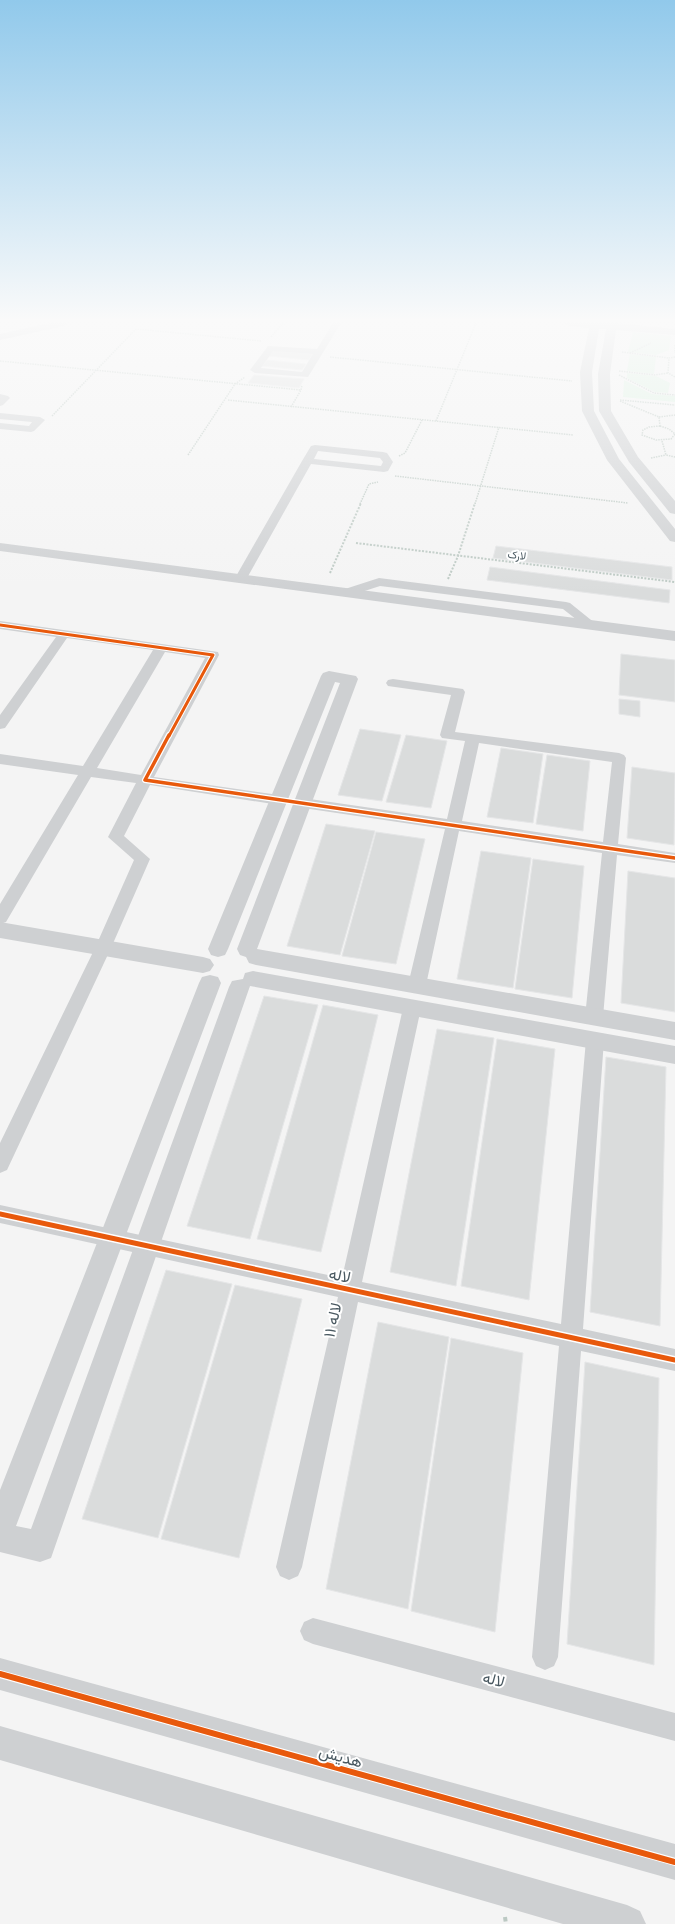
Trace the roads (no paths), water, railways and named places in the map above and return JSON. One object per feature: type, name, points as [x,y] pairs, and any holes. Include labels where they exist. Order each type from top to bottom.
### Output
[{"type":"street","points":[[589,413],[613,460],[675,538]]},
{"type":"street","points":[[605,413],[633,459],[675,510]]},
{"type":"street","points":[[0,416],[40,420],[31,429],[0,426]]},
{"type":"street","points":[[241,578],[315,448],[383,455],[386,466]]},
{"type":"street","points":[[0,547],[675,636]]},
{"type":"street","points":[[349,592],[379,582],[566,606],[590,624]]},
{"type":"street","points":[[0,626],[213,655],[145,780],[116,837],[142,859],[103,948],[0,1164]]},
{"type":"street","points":[[0,725],[64,634]]},
{"type":"street","points":[[0,918],[160,648]]},
{"type":"street","points":[[0,1537],[40,1548],[148,1246],[247,983],[259,969],[252,953],[303,803],[350,679],[329,676],[218,949]]},
{"type":"street","points":[[393,683],[458,692],[447,735],[619,758],[609,848],[594,1017]]},
{"type":"street","points":[[417,986],[473,738]]},
{"type":"street","points":[[0,759],[675,858]]},
{"type":"street","points":[[0,930],[103,948],[206,974],[221,988],[247,983],[412,1008],[675,1055]]},
{"type":"street","points":[[0,1529],[112,1238],[206,974],[208,956],[218,949],[231,946],[252,953],[417,986],[675,1031]]},
{"type":"street","name":"لاله ۱۱","points":[[289,1567],[412,1008]]},
{"type":"street","points":[[545,1657],[595,1040]]},
{"type":"street","name":"لاله","points":[[0,1214],[675,1360]]},
{"type":"street","name":"لاله","points":[[313,1631],[675,1728]]},
{"type":"street","name":"هدیش","points":[[0,1674],[675,1862]]},
{"type":"street","points":[[0,1743],[627,1924]]}]
